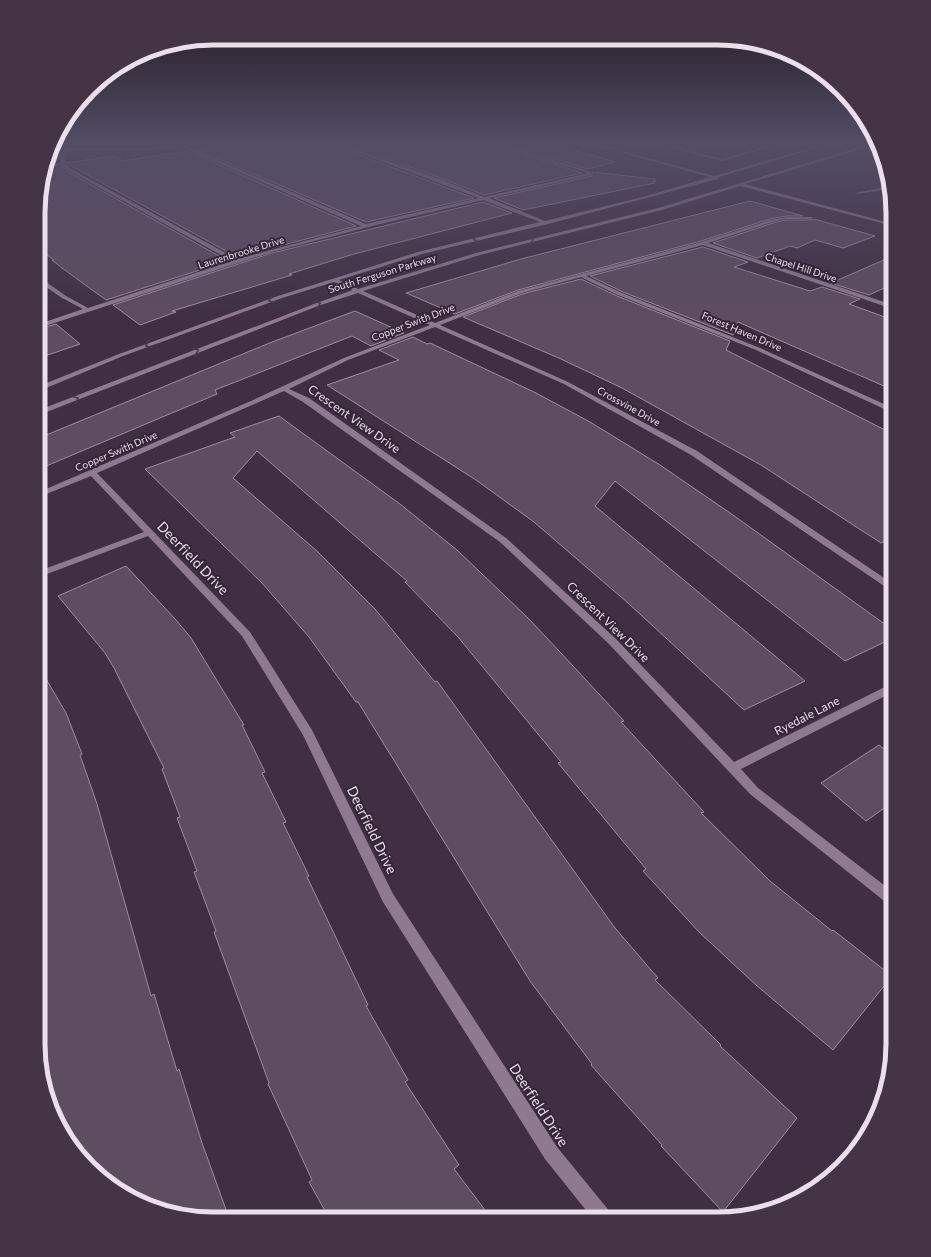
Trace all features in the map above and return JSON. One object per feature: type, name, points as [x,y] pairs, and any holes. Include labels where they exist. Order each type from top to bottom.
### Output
[{"type":"street","points":[[126,201],[238,262]]},
{"type":"street","points":[[309,201],[366,226]]},
{"type":"street","name":"Laurenbrooke Drive","points":[[45,324],[302,242],[474,201]]},
{"type":"street","points":[[492,201],[551,226]]},
{"type":"street","name":"South Ferguson Parkway","points":[[45,386],[121,354],[280,297],[420,253],[633,201]]},
{"type":"street","name":"South Ferguson Parkway","points":[[45,411],[221,341],[358,291],[478,254],[660,209],[687,201]]},
{"type":"street","points":[[803,201],[886,223]]},
{"type":"street","name":"Copper Swith Drive","points":[[45,492],[284,389],[346,359],[520,292],[703,243],[786,218],[811,218]]},
{"type":"street","points":[[558,229],[564,232]]},
{"type":"street","name":"Chapel Hill Drive","points":[[703,243],[886,305]]},
{"type":"street","name":"Forest Haven Drive","points":[[580,275],[620,294],[681,316],[758,349],[886,408]]},
{"type":"street","name":"Crossvine Drive","points":[[334,280],[566,383],[694,453],[886,584]]},
{"type":"street","points":[[45,283],[64,297],[88,310]]},
{"type":"street","name":"Crescent View Drive","points":[[284,389],[306,400],[503,540],[612,641],[754,791],[886,895]]},
{"type":"street","name":"Deerfield Drive","points":[[92,472],[246,634],[308,733],[388,898],[551,1153],[599,1212]]},
{"type":"street","points":[[45,572],[149,533]]},
{"type":"street","name":"Ryedale Lane","points":[[733,768],[886,691]]},
{"type":"building","points":[[45,201],[120,201],[228,261],[106,300],[52,260],[54,260],[45,253]]},
{"type":"building","points":[[135,201],[299,201],[356,226],[237,257]]},
{"type":"building","points":[[316,201],[462,201],[366,222]]},
{"type":"building","points":[[500,201],[569,201],[523,210]]},
{"type":"building","points":[[750,201],[803,216],[786,216],[770,219],[701,241],[518,290],[455,314],[406,293],[521,259]]},
{"type":"building","points":[[483,202],[512,213],[354,254],[289,274],[292,275],[172,311],[176,312],[140,325],[113,305],[272,253]]},
{"type":"building","points":[[814,219],[875,236],[843,248],[815,240],[797,248],[790,246],[757,258],[713,243],[773,223],[786,220]]},
{"type":"building","points":[[703,247],[748,262],[734,267],[810,291],[822,287],[860,299],[849,304],[886,317],[886,387],[738,322],[733,335],[623,292],[590,276]]},
{"type":"building","points":[[886,259],[886,287],[869,295],[831,283]]},
{"type":"building","points":[[581,279],[617,296],[730,341],[726,350],[886,430],[886,541],[881,543],[761,465],[622,388],[561,359],[463,317],[522,294]]},
{"type":"building","points":[[355,311],[404,333],[371,346],[352,336],[215,390],[217,394],[45,466],[45,436],[272,342]]},
{"type":"building","points":[[56,324],[80,344],[45,356],[45,327]]},
{"type":"building","points":[[413,337],[427,344],[430,343],[536,393],[590,422],[660,465],[733,515],[886,625],[886,641],[845,661],[615,481],[595,506],[805,681],[744,710],[628,603],[534,522],[476,480],[327,385],[399,360],[379,350]]},
{"type":"building","points":[[279,416],[400,504],[457,550],[529,619],[624,721],[621,722],[704,812],[701,813],[770,881],[832,931],[833,930],[886,971],[886,984],[833,1050],[756,985],[699,932],[643,871],[646,869],[558,763],[561,762],[458,637],[405,582],[407,581],[257,451],[233,478],[318,552],[375,609],[435,682],[437,681],[615,928],[658,978],[655,980],[721,1045],[720,1046],[797,1118],[723,1212],[661,1146],[662,1145],[591,1065],[592,1064],[530,981],[358,702],[356,702],[309,637],[262,583],[145,469],[235,437],[230,433]]},
{"type":"building","points":[[126,566],[191,638],[244,725],[242,725],[265,772],[262,773],[286,822],[283,823],[309,876],[307,877],[368,1005],[366,1006],[408,1080],[405,1082],[459,1165],[454,1169],[486,1212],[326,1212],[309,1182],[312,1180],[268,1084],[269,1083],[214,932],[216,931],[194,872],[197,871],[177,818],[180,817],[162,769],[164,768],[105,653],[58,596]]},
{"type":"building","points":[[45,677],[66,713],[82,754],[80,755],[97,804],[151,996],[154,994],[177,1071],[179,1069],[202,1143],[227,1212],[202,1212],[180,1209],[139,1195],[120,1184],[94,1163],[73,1137],[62,1118],[54,1098],[48,1077],[45,1055]]},
{"type":"building","points":[[879,745],[886,750],[886,807],[866,821],[821,783]]}]
